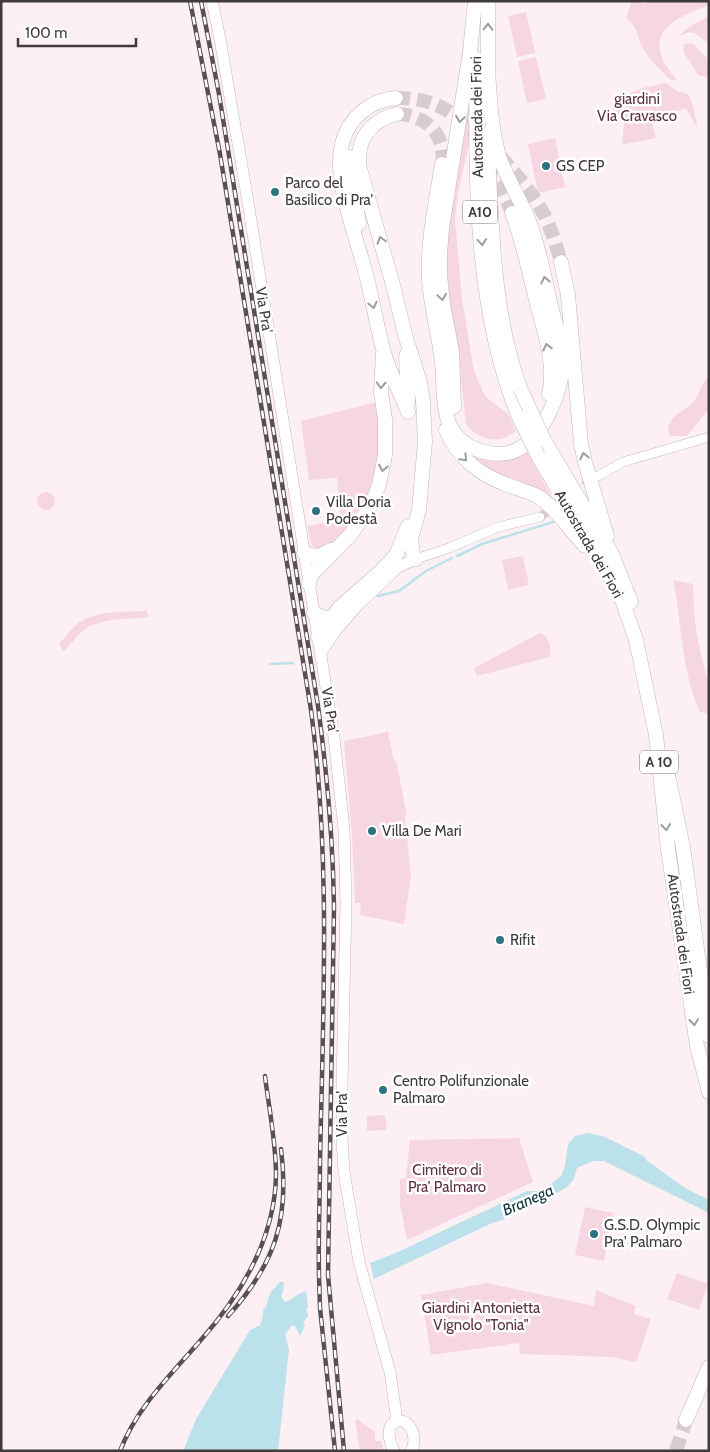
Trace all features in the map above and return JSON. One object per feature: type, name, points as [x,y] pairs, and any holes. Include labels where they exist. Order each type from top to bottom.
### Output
[{"type":"highway","points":[[476,1],[441,241],[440,275],[443,304],[452,351],[455,414],[468,436],[479,442],[496,446],[514,444],[524,438],[544,407],[552,382],[550,360],[519,233],[512,213]]},
{"type":"highway","name":"Autostrada dei Fiori","points":[[476,1],[478,191],[485,278],[497,353],[507,387],[519,417],[538,456],[622,600],[636,640],[656,735],[668,849],[697,1046],[709,1092]]},
{"type":"highway","name":"Autostrada dei Fiori","points":[[488,1],[487,132],[498,285],[507,344],[520,388],[544,440],[612,555],[631,601],[682,846],[709,1036]]},
{"type":"highway","points":[[442,164],[429,260],[431,294],[442,363],[446,413],[452,429],[467,445],[490,454],[505,453],[523,446],[542,424],[553,404],[561,381],[562,359],[535,238],[505,173],[496,141],[488,70]]},
{"type":"highway","points":[[398,568],[411,539],[419,510],[426,442],[420,382],[406,338],[358,157],[361,143],[370,128],[397,106],[380,101],[360,113],[349,128],[341,145],[340,166],[342,184],[383,350],[408,412],[406,338]]},
{"type":"highway","points":[[561,262],[568,295],[581,444],[612,555]]},
{"type":"highway","points":[[309,584],[310,577],[314,572],[352,533],[371,505],[379,485],[385,440],[385,419],[381,393],[383,350]]},
{"type":"highway","points":[[442,363],[441,413],[444,427],[456,449],[469,463],[486,474],[543,501],[555,512],[607,572]]},
{"type":"highway","points":[[327,628],[339,608],[380,572],[396,555],[413,514],[426,442]]},
{"type":"highway","points":[[411,539],[413,554],[416,559]]},
{"type":"highway","points":[[304,553],[317,557],[322,556],[344,541]]},
{"type":"highway","points":[[314,613],[321,618],[327,618],[327,628]]},
{"type":"highway","points":[[686,1420],[709,1367]]},
{"type":"main road","name":"Via Pra'","points":[[212,1],[246,190],[314,613],[327,628],[321,652],[334,737],[344,829],[346,902],[342,1140],[346,1186],[360,1265],[389,1364],[397,1421]]},
{"type":"main road","points":[[321,652],[327,628],[358,605],[398,568],[416,559]]},
{"type":"main road","points":[[394,1451],[390,1441],[389,1429],[397,1421],[405,1422],[410,1426],[415,1440],[414,1450]]},
{"type":"street","points":[[598,476],[623,462],[709,437]]},
{"type":"street","points":[[416,559],[449,548],[498,527],[540,517]]},
{"type":"green space","points":[[631,1],[638,1],[644,4],[651,1],[709,1],[709,5],[681,17],[671,24],[664,32],[660,41],[660,52],[675,80],[671,80],[652,61],[643,48],[635,29],[626,18]]},
{"type":"green space","points":[[526,12],[535,53],[517,57],[508,16]]},
{"type":"green space","points":[[709,16],[709,44],[694,33],[683,34],[677,37],[692,25]]},
{"type":"green space","points":[[688,43],[693,44],[709,60],[709,78],[698,75],[683,51],[684,45]]},
{"type":"green space","points":[[536,57],[546,99],[527,103],[518,61]]},
{"type":"green space","name":"giardini Via Cravasco","points":[[666,83],[677,91],[688,94],[693,106],[698,129],[686,108],[651,117],[656,138],[622,145],[624,124],[622,118],[617,119],[612,97]]},
{"type":"green space","points":[[468,102],[470,102],[469,144],[458,193],[455,220],[462,298],[474,371],[485,396],[508,414],[516,431],[503,438],[496,439],[490,439],[477,434],[466,424],[457,342],[446,283],[446,247]]},
{"type":"green space","name":"GS CEP","points":[[555,138],[565,187],[538,193],[528,144]]},
{"type":"green space","points":[[709,377],[709,409],[687,436],[670,436],[668,429],[672,419],[695,400]]},
{"type":"green space","points":[[377,402],[380,449],[378,464],[369,493],[355,519],[322,551],[312,546],[307,526],[341,520],[337,478],[309,480],[301,421]]},
{"type":"green space","points":[[526,450],[555,502],[532,488],[487,468],[468,454],[484,459],[498,460],[512,457]]},
{"type":"green space","points":[[42,492],[50,492],[55,497],[53,508],[42,510],[37,505],[37,497]]},
{"type":"green space","points":[[523,556],[529,585],[508,590],[502,560]]},
{"type":"green space","points":[[673,580],[693,584],[697,636],[709,687],[709,719],[706,713],[700,712],[689,680]]},
{"type":"green space","points":[[146,609],[148,616],[144,618],[104,621],[89,627],[80,633],[63,652],[59,644],[77,624],[91,616],[114,612],[144,611]]},
{"type":"green space","points":[[540,633],[548,639],[550,657],[477,676],[474,668]]},
{"type":"green space","points":[[388,732],[394,761],[396,760],[407,815],[405,816],[411,877],[404,924],[360,915],[361,903],[355,903],[352,836],[344,741]]},
{"type":"green space","points":[[385,1115],[387,1130],[367,1131],[367,1116]]},
{"type":"green space","name":"Cimitero di Pra' Palmaro","points":[[519,1138],[533,1182],[407,1240],[400,1204],[400,1179],[406,1178],[410,1140]]},
{"type":"green space","name":"G.S.D. Olympic Pra' Palmaro","points":[[585,1207],[613,1213],[604,1261],[575,1255]]},
{"type":"green space","points":[[677,1273],[708,1284],[699,1310],[667,1299]]},
{"type":"green space","name":"Giardini Antonietta Vignolo \"Tonia\"","points":[[487,1283],[594,1306],[596,1290],[636,1306],[634,1314],[651,1319],[636,1362],[612,1357],[520,1354],[519,1343],[431,1355],[421,1295]]},
{"type":"green space","points":[[358,1419],[375,1432],[375,1441],[381,1441],[384,1451],[360,1451],[355,1420]]},
{"type":"water","name":"Branega","points":[[589,1133],[605,1137],[645,1157],[646,1160],[685,1188],[709,1200],[709,1213],[604,1161],[593,1161],[577,1168],[574,1179],[566,1188],[503,1220],[492,1223],[374,1279],[370,1263],[398,1252],[527,1191],[538,1191],[547,1187],[561,1176],[565,1166],[568,1144],[575,1136]]},
{"type":"water","points":[[280,1282],[284,1282],[281,1296],[285,1302],[306,1291],[308,1316],[303,1323],[305,1326],[300,1336],[295,1326],[292,1325],[285,1335],[289,1349],[278,1451],[183,1451],[196,1419],[250,1330],[260,1325],[263,1309],[266,1307],[270,1293]]},
{"type":"waterway","points":[[457,556],[482,544],[553,522]]},
{"type":"waterway","points":[[378,596],[399,591],[426,571],[452,558]]},
{"type":"waterway","points":[[270,664],[293,663]]},
{"type":"tunnel","points":[[396,98],[423,101],[444,108],[463,121],[483,139]]},
{"type":"tunnel","points":[[397,114],[417,118],[432,128],[441,144],[442,164]]},
{"type":"tunnel","points":[[500,156],[517,175],[542,211],[551,230],[561,262]]},
{"type":"tunnel","points":[[487,164],[501,188],[512,213]]},
{"type":"tunnel","points":[[540,517],[595,478]]},
{"type":"tunnel","points":[[676,1451],[686,1420]]},
{"type":"railway","points":[[190,1],[220,154],[311,710],[317,766],[321,823],[324,936],[319,1276],[320,1308],[335,1451]]},
{"type":"railway","points":[[201,1],[219,94],[318,706],[327,781],[334,907],[328,1275],[344,1451]]},
{"type":"railway","points":[[120,1451],[135,1420],[145,1406],[229,1305],[242,1285],[262,1243],[274,1198],[276,1175],[274,1138],[265,1076]]},
{"type":"railway","points":[[228,1316],[257,1278],[268,1259],[276,1239],[281,1219],[283,1197],[281,1149]]},
{"type":"place","name":"GS CEP","points":[[546,166]]},
{"type":"place","name":"Parco del Basilico di Pra'","points":[[275,192]]},
{"type":"place","name":"Villa Doria Podestà","points":[[316,511]]},
{"type":"place","name":"Villa De Mari","points":[[372,831]]},
{"type":"place","name":"Rifit","points":[[500,940]]},
{"type":"place","name":"Centro Polifunzionale Palmaro","points":[[383,1090]]},
{"type":"place","name":"G.S.D. Olympic Pra' Palmaro","points":[[594,1234]]}]
